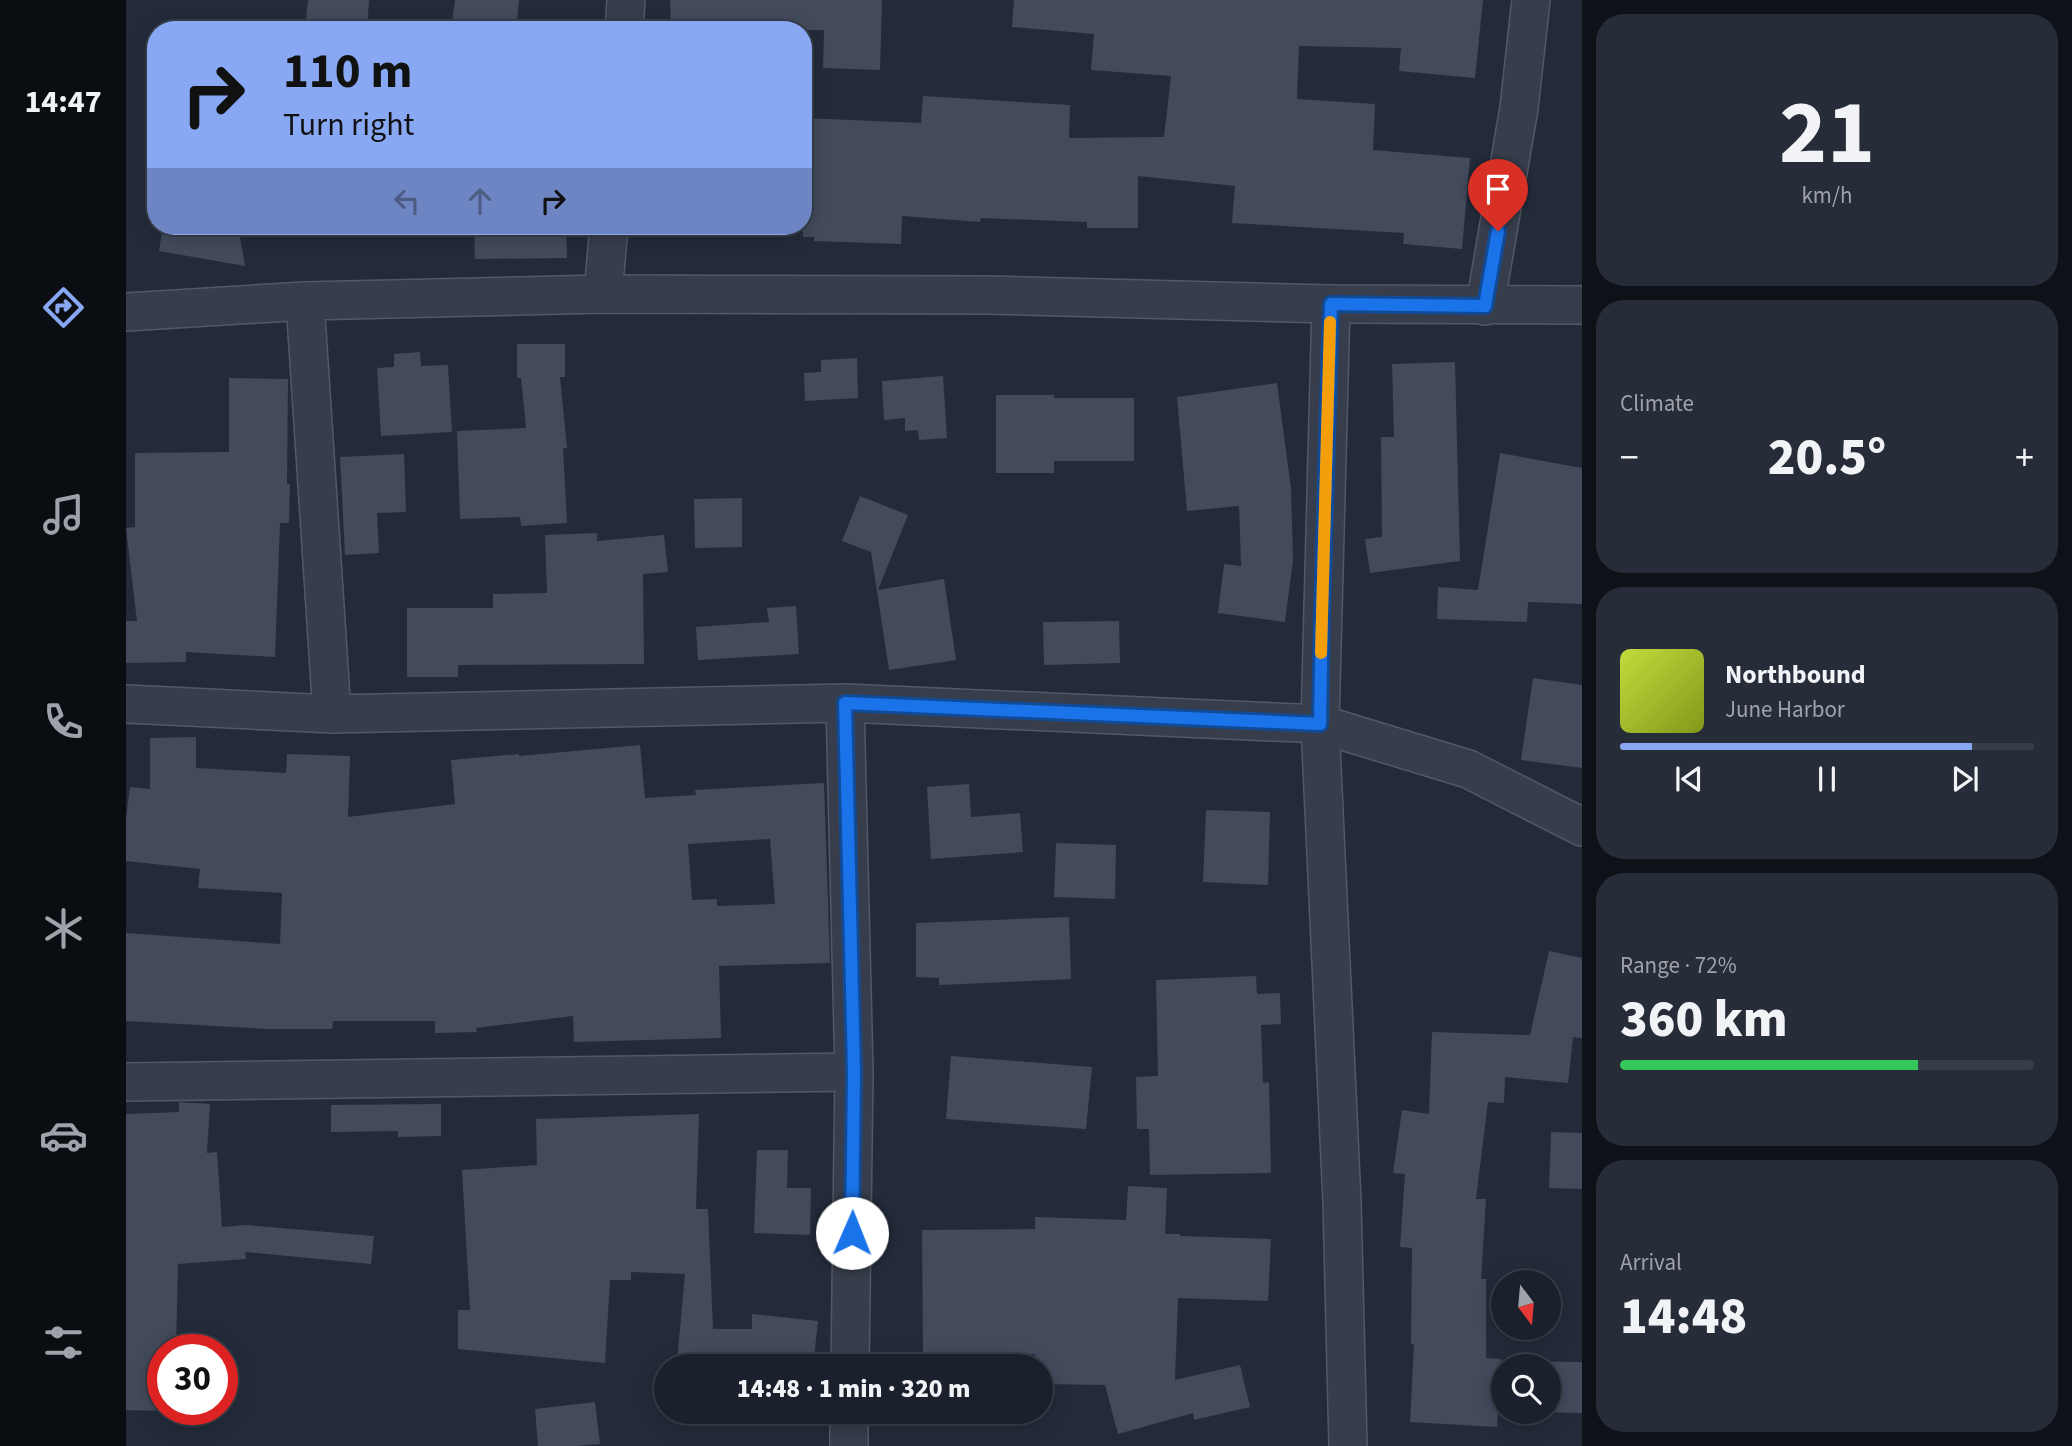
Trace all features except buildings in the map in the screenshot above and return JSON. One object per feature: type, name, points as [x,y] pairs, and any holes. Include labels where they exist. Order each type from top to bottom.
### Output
[{"type":"street","points":[[625,21],[626,0]]},
{"type":"street","points":[[1485,306],[1519,108],[1531,0]]},
{"type":"street","points":[[603,294],[607,235]]},
{"type":"street","points":[[126,312],[305,301],[603,294],[987,295],[1331,304],[1582,305]]},
{"type":"street","points":[[305,301],[332,714]]},
{"type":"street","points":[[1331,304],[1320,724],[1342,1202],[1348,1446]]},
{"type":"street","points":[[845,703],[854,1072],[850,1354]]},
{"type":"street","points":[[126,704],[332,714],[845,703],[1320,724],[1468,769],[1582,827]]},
{"type":"street","points":[[126,1082],[854,1072]]},
{"type":"street","points":[[849,1424],[849,1446]]},
{"type":"slow traffic","points":[[1321,653],[1330,322]]},
{"type":"route","points":[[852,1233],[854,1072],[845,703],[1320,724],[1331,304],[1485,306],[1498,231]]}]
